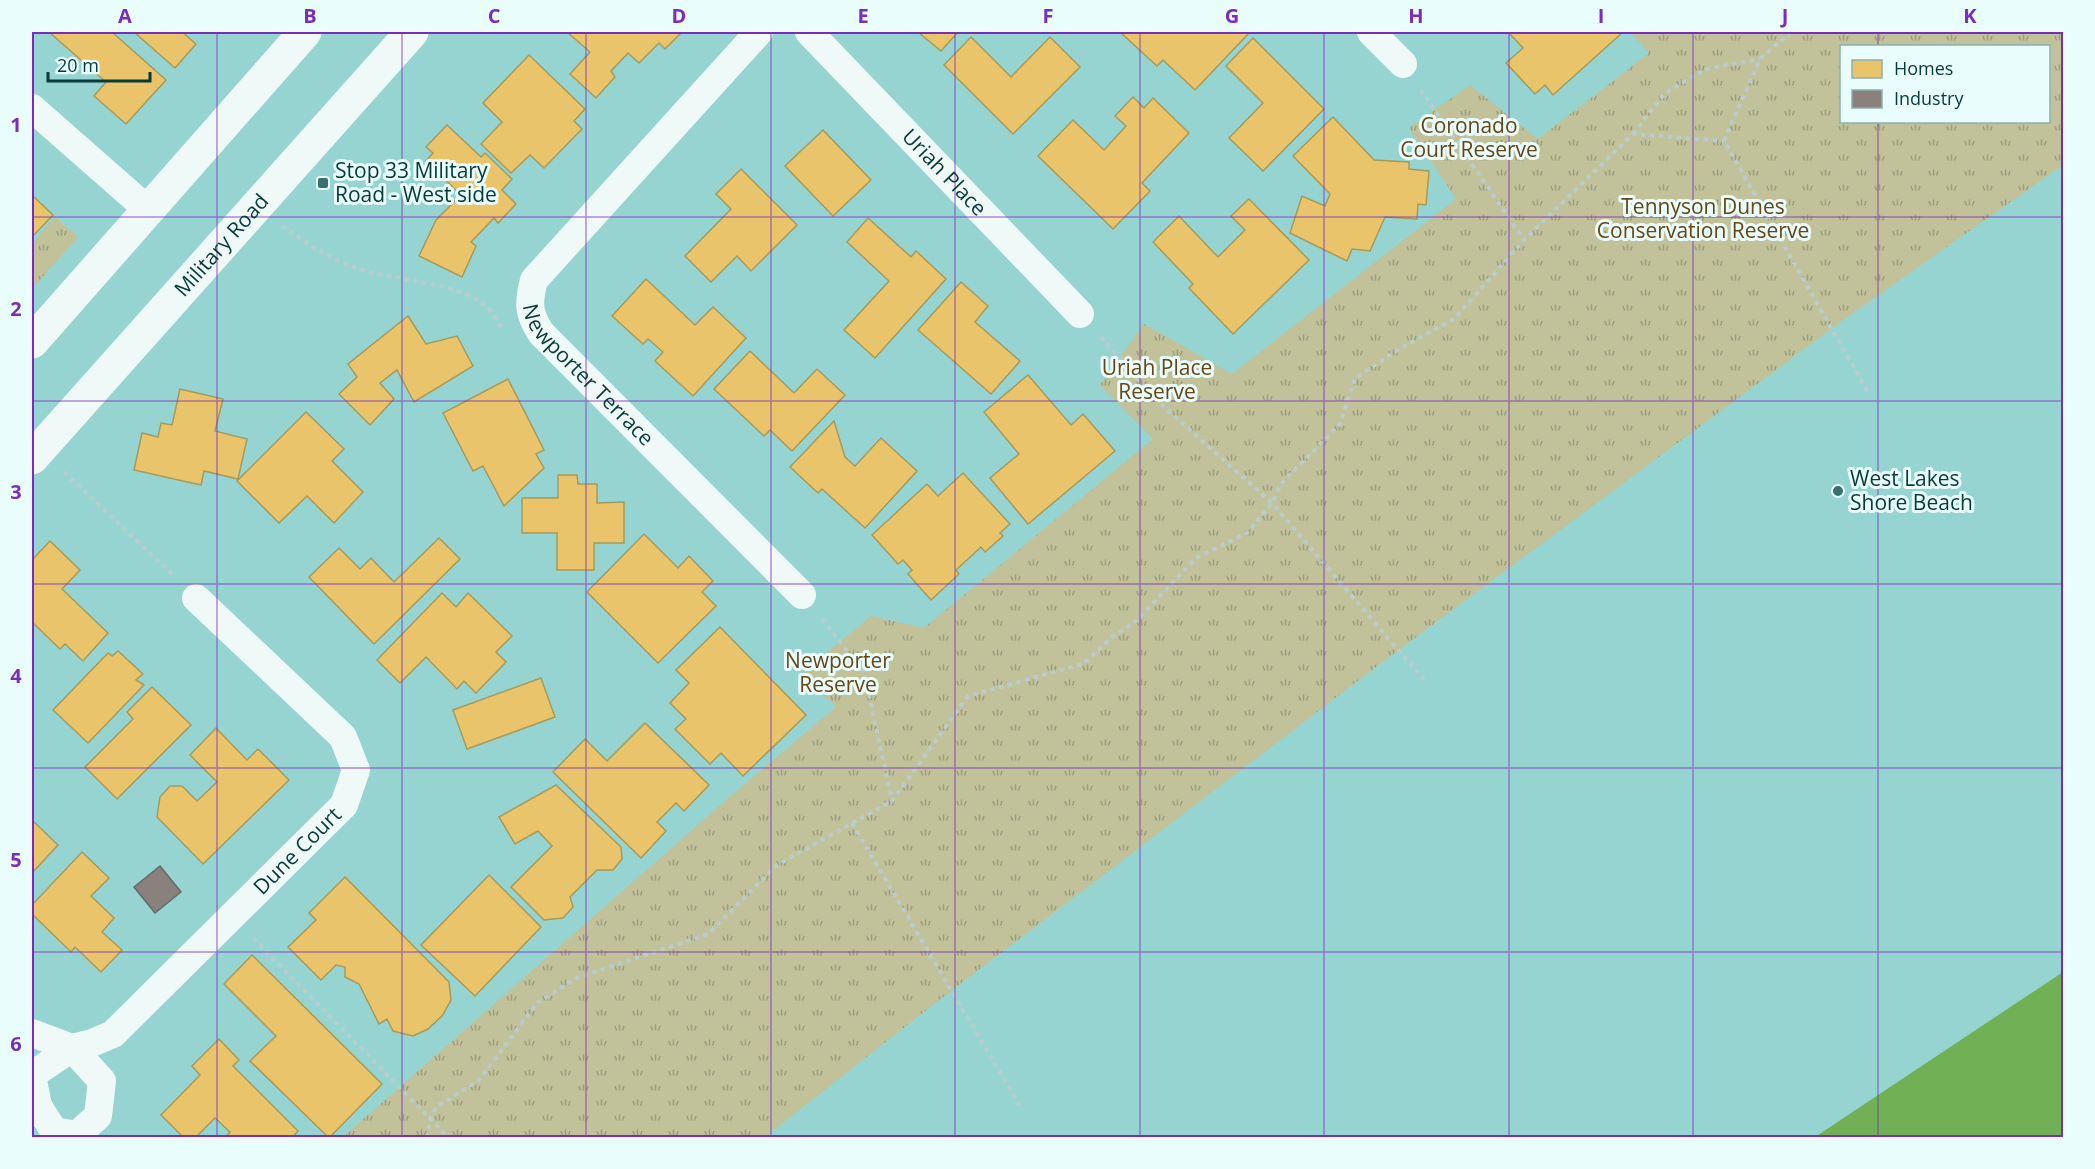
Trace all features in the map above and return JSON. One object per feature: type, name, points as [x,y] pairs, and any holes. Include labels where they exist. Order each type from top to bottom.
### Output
[{"type":"main road","points":[[32,342],[305,32]]},
{"type":"main road","name":"Military Road","points":[[32,459],[412,32]]},
{"type":"street","name":"Newporter Terrace","points":[[759,32],[534,280],[529,301],[532,320],[541,333],[802,595]]},
{"type":"street","name":"Uriah Place","points":[[809,32],[1080,314]]},
{"type":"street","points":[[1371,32],[1403,64]]},
{"type":"street","points":[[32,108],[147,209]]},
{"type":"street","name":"Dune Court","points":[[32,1033],[72,1048],[113,1034],[344,805],[356,770],[343,736],[196,598]]},
{"type":"path","points":[[1724,141],[1760,59],[1791,32]]},
{"type":"path","points":[[427,1137],[430,1120],[436,1107],[479,1080],[537,1003],[577,978],[708,934],[777,865],[892,801],[968,696],[1083,664],[1111,638],[1136,621],[1196,558],[1247,533],[1272,503],[1281,483],[1340,424],[1355,378],[1401,348],[1454,319],[1524,240],[1633,134],[1665,93],[1706,69],[1760,59]]},
{"type":"path","points":[[1403,64],[1524,240]]},
{"type":"path","points":[[1633,134],[1724,141]]},
{"type":"path","points":[[1724,141],[1869,394]]},
{"type":"path","points":[[279,224],[320,251],[362,270],[439,286],[473,297],[488,308],[505,333]]},
{"type":"path","points":[[1080,314],[1154,398],[1272,503],[1424,680]]},
{"type":"path","points":[[62,470],[196,598]]},
{"type":"path","points":[[802,595],[864,672],[892,801]]},
{"type":"path","points":[[852,823],[1020,1106]]},
{"type":"path","points":[[231,916],[449,1137]]},
{"type":"green space","name":"Tennyson Dunes Conservation Reserve","points":[[1630,32],[2063,32],[2063,165],[1846,318],[1380,664],[929,1008],[765,1137],[343,1137],[727,799],[836,707],[803,672],[871,616],[924,628],[1153,439],[1100,385],[1144,324],[1232,374],[1456,199],[1409,128],[1470,85],[1538,139],[1649,53]]},
{"type":"green space","points":[[55,217],[78,237],[32,289],[32,244]]},
{"type":"shaded area","points":[[2063,972],[2063,1137],[1815,1137]]},
{"type":"building: Homes","points":[[49,32],[112,32],[166,80],[126,124],[94,96],[106,82]]},
{"type":"building: Homes","points":[[134,32],[182,32],[196,44],[175,68]]},
{"type":"building: Homes","points":[[567,32],[678,32],[680,34],[665,49],[659,43],[639,63],[628,53],[611,71],[615,77],[596,98],[570,74],[590,52]]},
{"type":"building: Homes","points":[[918,32],[958,32],[941,51]]},
{"type":"building: Homes","points":[[1120,32],[1250,32],[1195,90],[1163,60],[1157,66]]},
{"type":"building: Homes","points":[[1508,32],[1623,32],[1553,95],[1545,85],[1535,94],[1506,63],[1523,48]]},
{"type":"building: Homes","points":[[971,37],[1011,77],[1050,37],[1080,67],[1013,134],[944,65]]},
{"type":"building: Homes","points":[[1253,38],[1324,109],[1263,171],[1229,138],[1263,103],[1226,66]]},
{"type":"building: Homes","points":[[529,55],[585,109],[574,121],[582,129],[544,168],[530,155],[511,173],[481,144],[502,122],[483,103]]},
{"type":"building: Homes","points":[[1133,97],[1144,108],[1153,98],[1189,133],[1142,183],[1150,191],[1113,229],[1038,156],[1073,120],[1104,150],[1126,126],[1115,116]]},
{"type":"building: Homes","points":[[1333,117],[1374,160],[1409,162],[1409,169],[1429,171],[1426,205],[1418,204],[1417,219],[1385,217],[1370,251],[1352,249],[1347,261],[1290,233],[1302,196],[1325,206],[1330,194],[1293,156]]},
{"type":"building: Homes","points":[[447,125],[481,157],[485,153],[512,179],[502,190],[516,204],[498,223],[494,218],[471,242],[476,246],[462,277],[419,256],[436,220],[461,195],[426,161],[433,153],[426,147]]},
{"type":"building: Homes","points":[[823,130],[871,180],[833,216],[785,166]]},
{"type":"building: Homes","points":[[741,169],[797,225],[751,271],[737,256],[711,282],[685,256],[731,209],[716,194]]},
{"type":"building: Homes","points":[[32,195],[53,215],[32,237]]},
{"type":"building: Homes","points":[[1249,199],[1309,260],[1233,334],[1189,288],[1193,284],[1153,242],[1179,216],[1218,257],[1245,230],[1231,216]]},
{"type":"building: Homes","points":[[868,218],[911,257],[916,251],[946,279],[875,358],[844,330],[889,281],[847,242]]},
{"type":"building: Homes","points":[[646,279],[695,325],[713,307],[746,338],[693,396],[655,361],[663,352],[648,339],[643,344],[612,316]]},
{"type":"building: Homes","points":[[961,282],[988,306],[975,322],[1020,361],[991,394],[918,330]]},
{"type":"building: Homes","points":[[408,316],[426,344],[457,336],[473,366],[414,402],[397,370],[380,383],[394,399],[370,425],[339,394],[357,377],[348,364]]},
{"type":"building: Homes","points":[[750,351],[794,393],[817,369],[845,395],[792,451],[770,430],[764,436],[714,389]]},
{"type":"building: Homes","points":[[1028,375],[1071,425],[1083,414],[1115,451],[1028,524],[990,478],[1019,454],[984,412]]},
{"type":"building: Homes","points":[[508,379],[544,450],[536,454],[544,468],[504,506],[483,466],[473,471],[443,413]]},
{"type":"building: Homes","points":[[180,389],[223,399],[215,431],[247,439],[238,479],[204,471],[201,485],[134,470],[142,433],[158,437],[161,423],[172,425]]},
{"type":"building: Homes","points":[[306,412],[344,449],[332,461],[363,492],[334,523],[307,496],[279,523],[237,481]]},
{"type":"building: Homes","points":[[834,421],[845,457],[855,466],[881,438],[917,471],[865,528],[822,489],[818,493],[790,467]]},
{"type":"building: Homes","points":[[963,473],[1010,524],[1000,533],[1003,536],[985,552],[981,547],[956,570],[959,574],[931,600],[908,574],[912,570],[903,560],[898,564],[872,535],[927,484],[938,496]]},
{"type":"building: Homes","points":[[558,475],[577,475],[578,484],[597,484],[597,503],[624,502],[624,543],[594,543],[594,570],[557,570],[557,533],[522,533],[522,498],[558,498]]},
{"type":"building: Homes","points":[[644,534],[678,568],[689,556],[713,581],[702,592],[716,606],[658,663],[587,592]]},
{"type":"building: Homes","points":[[439,538],[460,559],[374,644],[309,577],[339,548],[360,569],[371,558],[394,582]]},
{"type":"building: Homes","points":[[50,541],[80,570],[62,589],[108,633],[83,661],[65,644],[60,649],[32,622],[32,560]]},
{"type":"building: Homes","points":[[442,593],[456,607],[468,593],[512,636],[496,652],[506,662],[476,693],[464,681],[457,689],[426,657],[400,683],[377,660]]},
{"type":"building: Homes","points":[[720,627],[806,715],[743,776],[721,753],[710,764],[675,729],[686,719],[670,703],[689,683],[676,670]]},
{"type":"building: Homes","points":[[118,651],[143,674],[136,680],[144,685],[88,743],[53,710],[108,653],[112,656]]},
{"type":"building: Homes","points":[[541,678],[555,717],[467,749],[453,710]]},
{"type":"building: Homes","points":[[152,687],[191,725],[117,799],[85,767],[133,719],[127,712]]},
{"type":"building: Homes","points":[[645,723],[709,785],[684,811],[676,803],[657,822],[666,831],[641,858],[553,772],[585,739],[607,761]]},
{"type":"building: Homes","points":[[216,728],[247,760],[258,749],[289,780],[203,864],[157,817],[160,797],[170,786],[182,786],[197,801],[217,782],[190,755]]},
{"type":"building: Homes","points":[[556,785],[621,847],[622,859],[613,870],[597,870],[570,897],[573,907],[563,918],[544,920],[511,887],[552,846],[538,831],[515,844],[499,817]]},
{"type":"building: Homes","points":[[32,820],[58,845],[32,873]]},
{"type":"building: Homes","points":[[82,852],[109,878],[91,896],[114,918],[102,932],[122,950],[101,972],[75,947],[71,952],[32,914],[32,905]]},
{"type":"building: Homes","points":[[489,875],[541,927],[475,996],[421,945]]},
{"type":"building: Homes","points":[[345,877],[449,982],[451,1000],[442,1016],[428,1029],[413,1036],[393,1031],[387,1019],[379,1024],[359,984],[345,977],[345,967],[336,965],[321,980],[288,947],[316,920],[309,913]]},
{"type":"building: Homes","points":[[252,955],[382,1084],[329,1138],[250,1061],[276,1036],[224,984]]},
{"type":"building: Homes","points":[[219,1039],[239,1060],[233,1066],[298,1131],[292,1138],[225,1138],[230,1132],[215,1118],[195,1138],[184,1138],[161,1115],[200,1075],[192,1066]]},
{"type":"building: Industry","points":[[160,866],[181,892],[155,913],[134,887]]},
{"type":"place","name":"Stop 33 Military Road - West side","points":[[323,183]]},
{"type":"place","name":"West Lakes Shore Beach","points":[[1838,491]]},
{"type":"park label","name":"Coronado Court Reserve","points":[[1469,138]]},
{"type":"park label","name":"Uriah Place Reserve","points":[[1157,380]]},
{"type":"park label","name":"Newporter Reserve","points":[[838,673]]}]
